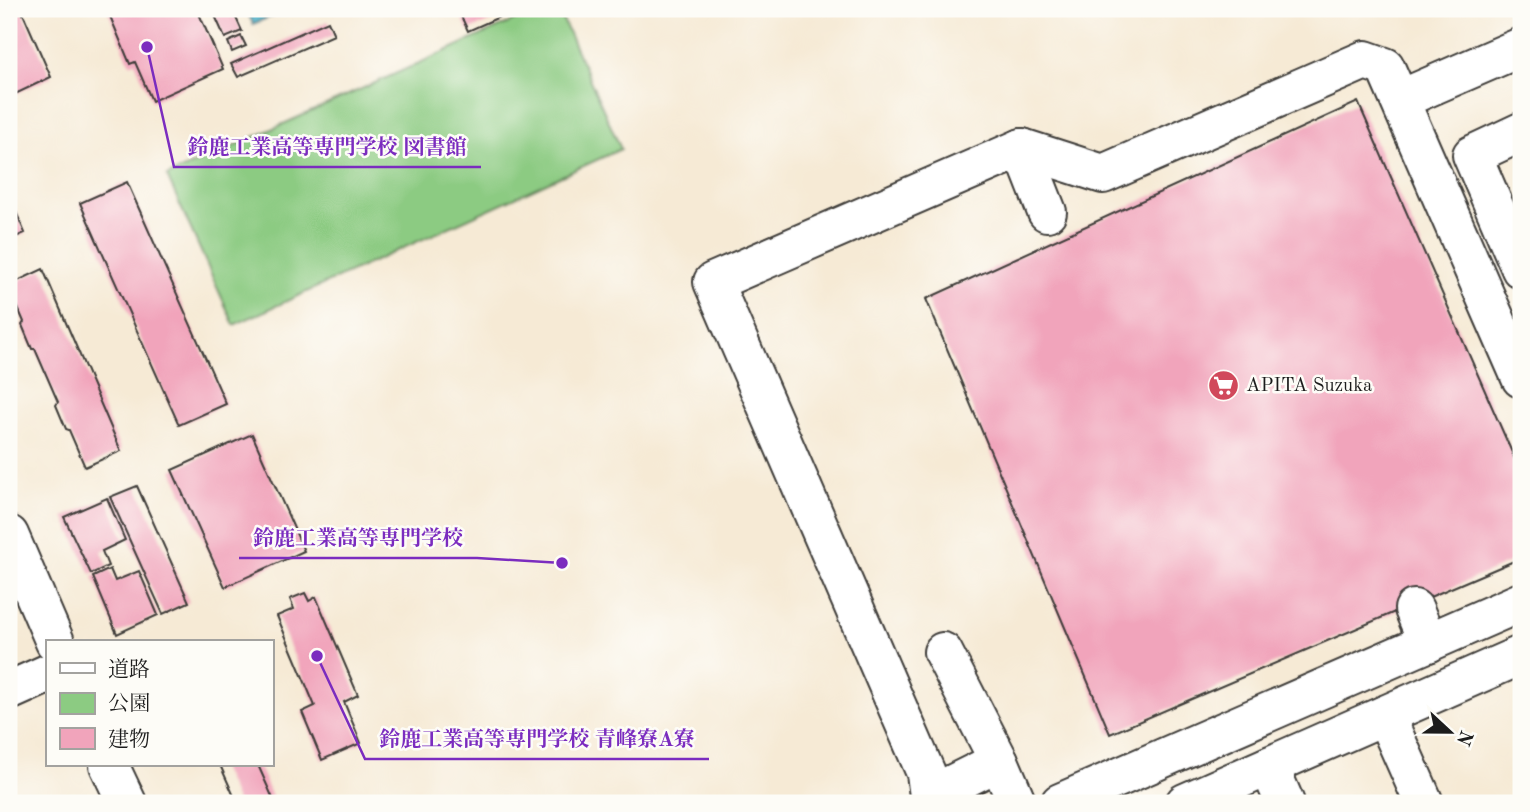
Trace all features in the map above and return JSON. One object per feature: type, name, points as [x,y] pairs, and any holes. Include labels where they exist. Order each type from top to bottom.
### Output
[{"type":"street","points":[[1405,109],[1521,47]]},
{"type":"street","points":[[924,801],[926,773],[713,282],[1022,148],[1103,174],[1365,60],[1385,67],[1457,231],[1513,338],[1521,378]]},
{"type":"street","points":[[1405,109],[1521,69]]},
{"type":"street","points":[[1521,132],[1472,155],[1509,207],[1521,269]]},
{"type":"street","points":[[1022,148],[1047,212]]},
{"type":"street","points":[[1457,231],[1509,207]]},
{"type":"street","points":[[9,535],[54,640]]},
{"type":"street","points":[[1060,803],[1118,766],[1228,712],[1310,678],[1421,626],[1521,602]]},
{"type":"street","points":[[943,652],[999,761],[1017,803]]},
{"type":"street","points":[[1185,803],[1521,655]]},
{"type":"street","points":[[9,691],[46,674]]},
{"type":"street","points":[[1385,715],[1423,803]]},
{"type":"street","points":[[924,801],[999,761]]},
{"type":"street","points":[[109,766],[127,803]]},
{"type":"street","points":[[1269,766],[1285,803]]},
{"type":"green space","points":[[540,9],[558,9],[621,149],[234,325],[167,176]]},
{"type":"water","points":[[246,9],[289,9],[253,24]]},
{"type":"building","points":[[9,9],[21,9],[51,77],[9,97]]},
{"type":"building","points":[[107,9],[197,9],[223,69],[152,101],[135,62],[130,64]]},
{"type":"building","points":[[212,9],[232,9],[242,31],[225,38]]},
{"type":"building","points":[[472,9],[517,9],[468,31],[460,14]]},
{"type":"building","points":[[328,21],[334,35],[238,77],[231,64]]},
{"type":"building","points":[[241,36],[246,46],[232,52],[228,42]]},
{"type":"building","name":"APITA Suzuka","points":[[1358,102],[1521,473],[1521,558],[1110,734],[926,299]]},
{"type":"building","points":[[127,182],[226,404],[179,425],[80,203]]},
{"type":"building","points":[[9,195],[25,233],[9,240]]},
{"type":"building","points":[[43,269],[121,451],[85,467],[69,430],[66,429],[56,405],[58,402],[35,349],[32,349],[9,287]]},
{"type":"building","points":[[252,434],[304,551],[225,587],[172,470]]},
{"type":"building","points":[[137,486],[189,602],[163,614],[110,497]]},
{"type":"building","points":[[107,498],[125,540],[102,551],[108,566],[91,574],[64,517]]},
{"type":"building","points":[[110,569],[115,581],[139,571],[158,615],[117,634],[93,577]]},
{"type":"building","points":[[305,593],[309,601],[316,597],[358,695],[344,702],[361,743],[322,760],[302,712],[315,706],[277,616],[294,609],[290,599]]},
{"type":"building","points":[[220,766],[258,766],[275,803],[237,803]]},
{"type":"place","name":"鈴鹿工業高等専門学校 図書館","points":[[147,47]]},
{"type":"place","name":"APITA Suzuka","points":[[1223,386]]},
{"type":"place","name":"鈴鹿工業高等専門学校","points":[[562,563]]},
{"type":"place","name":"鈴鹿工業高等専門学校 青峰寮A寮","points":[[317,656]]}]
